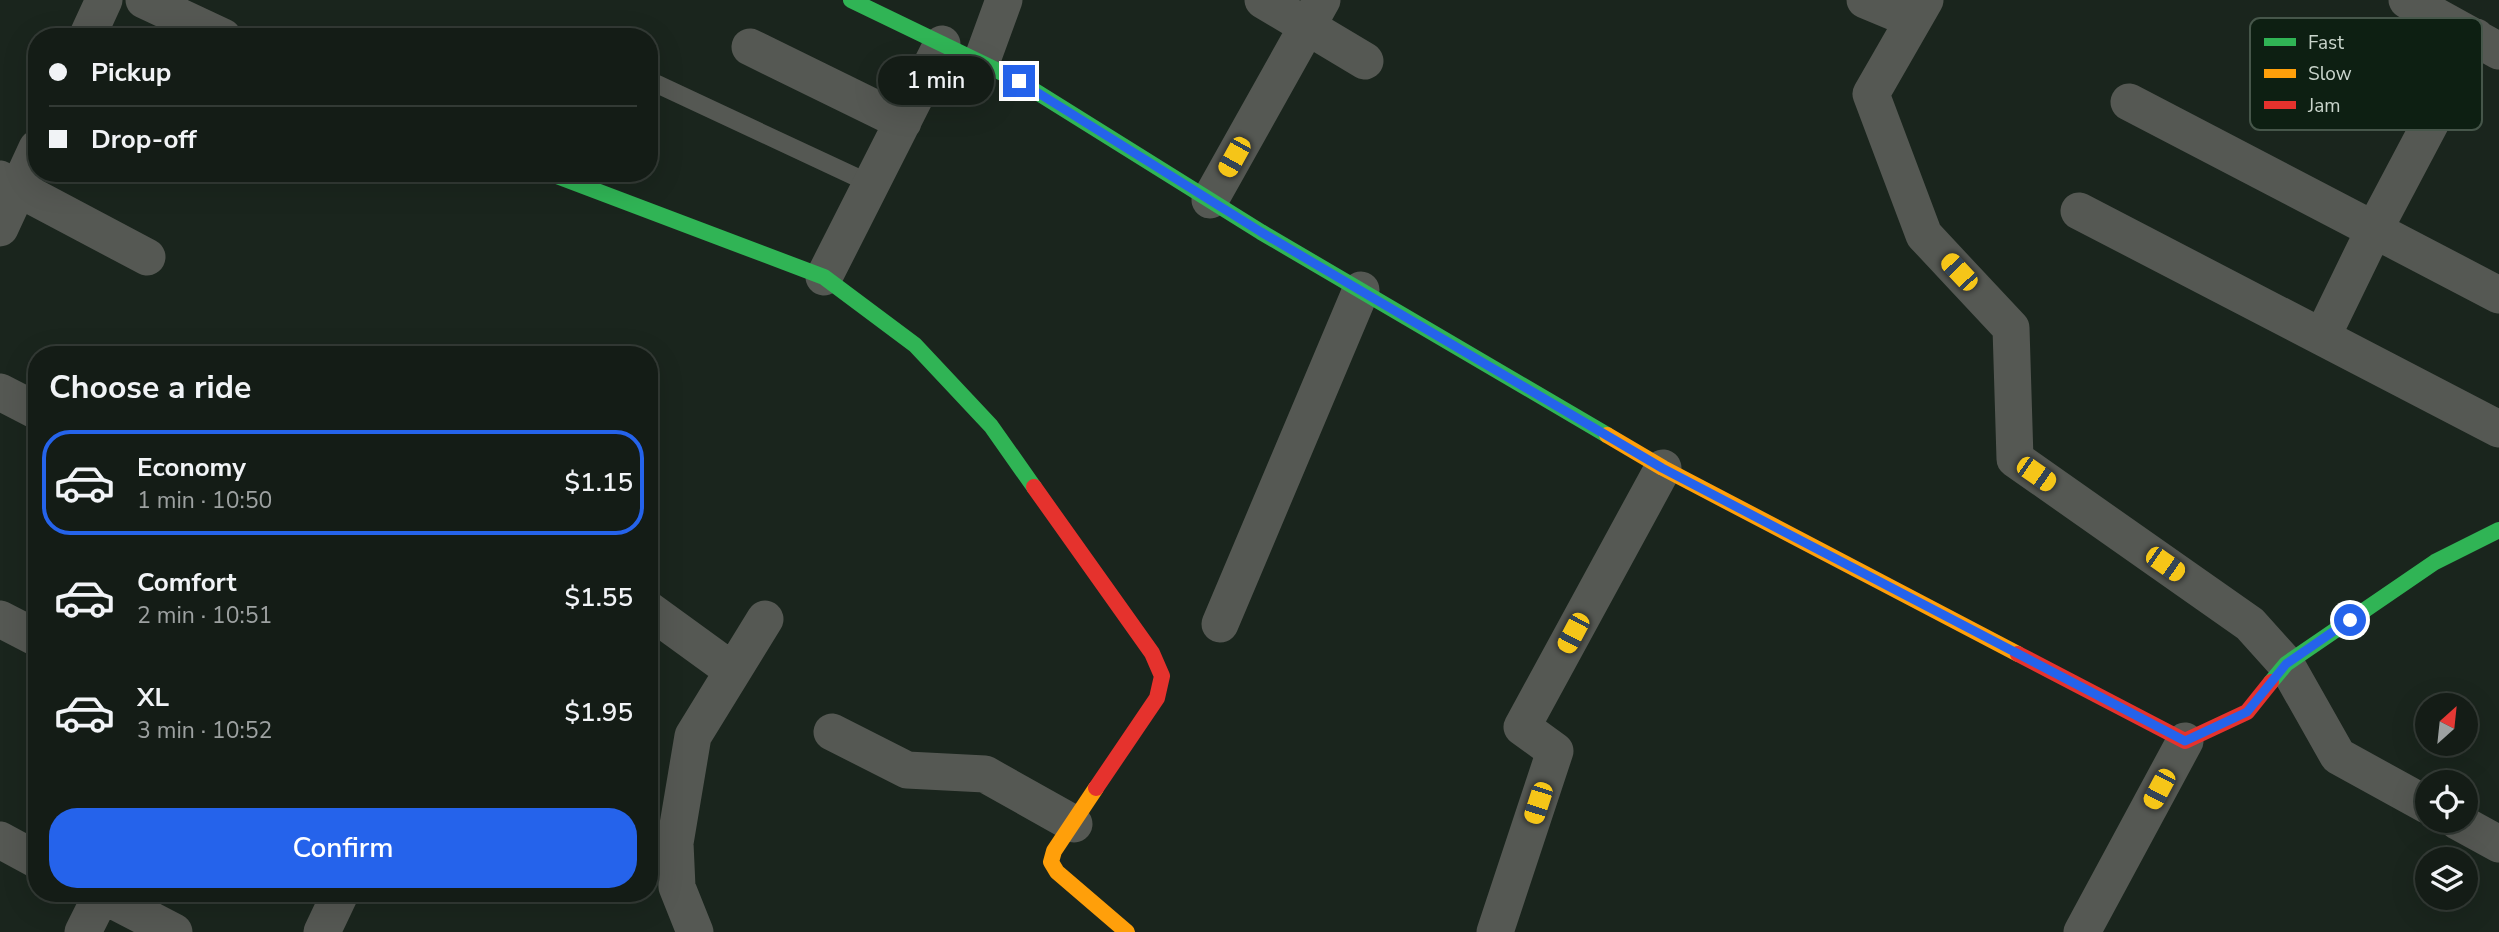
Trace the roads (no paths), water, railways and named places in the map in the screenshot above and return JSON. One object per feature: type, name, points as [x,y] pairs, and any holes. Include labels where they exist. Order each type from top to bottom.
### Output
[{"type":"street","points":[[91,28],[104,0]]},
{"type":"street","points":[[144,0],[204,28]]},
{"type":"street","points":[[851,0],[1019,81],[1210,200],[1662,468],[2185,741]]},
{"type":"street","points":[[981,64],[1004,0]]},
{"type":"street","points":[[1263,0],[1314,14],[1365,61]]},
{"type":"street","points":[[1865,0],[1919,10],[1871,94],[1924,234],[2011,328],[2015,459],[2250,624],[2286,664],[2338,755],[2415,797]]},
{"type":"street","points":[[2407,0],[2440,18]]},
{"type":"street","points":[[1210,200],[1314,14]]},
{"type":"street","points":[[824,276],[942,44]]},
{"type":"street","points":[[750,47],[902,122]]},
{"type":"street","points":[[2129,102],[2499,295]]},
{"type":"street","points":[[2322,337],[2374,230],[2435,130]]},
{"type":"street","points":[[0,228],[9,184],[28,160]]},
{"type":"street","points":[[573,182],[824,276],[915,345],[991,426],[1152,653],[1162,676],[1157,698],[1054,851],[1051,862],[1057,872],[1127,932]]},
{"type":"street","points":[[9,184],[147,257]]},
{"type":"street","points":[[2079,211],[2499,429]]},
{"type":"street","points":[[1220,624],[1361,290]]},
{"type":"street","points":[[0,392],[28,406]]},
{"type":"street","points":[[1495,932],[1555,751],[1522,727],[1662,468]]},
{"type":"street","points":[[2082,932],[2185,741],[2247,712],[2286,664],[2435,562],[2499,530]]},
{"type":"street","points":[[658,617],[733,671]]},
{"type":"street","points":[[0,619],[28,633]]},
{"type":"street","points":[[695,932],[677,887],[675,843],[693,736],[765,619]]},
{"type":"street","points":[[832,732],[906,770],[985,774],[1074,824]]},
{"type":"street","points":[[2478,832],[2499,844]]},
{"type":"street","points":[[0,840],[28,855]]},
{"type":"street","points":[[83,932],[98,902]]},
{"type":"street","points":[[117,902],[174,932]]},
{"type":"street","points":[[322,932],[337,902]]},
{"type":"lane","points":[[658,84],[871,184]]}]
